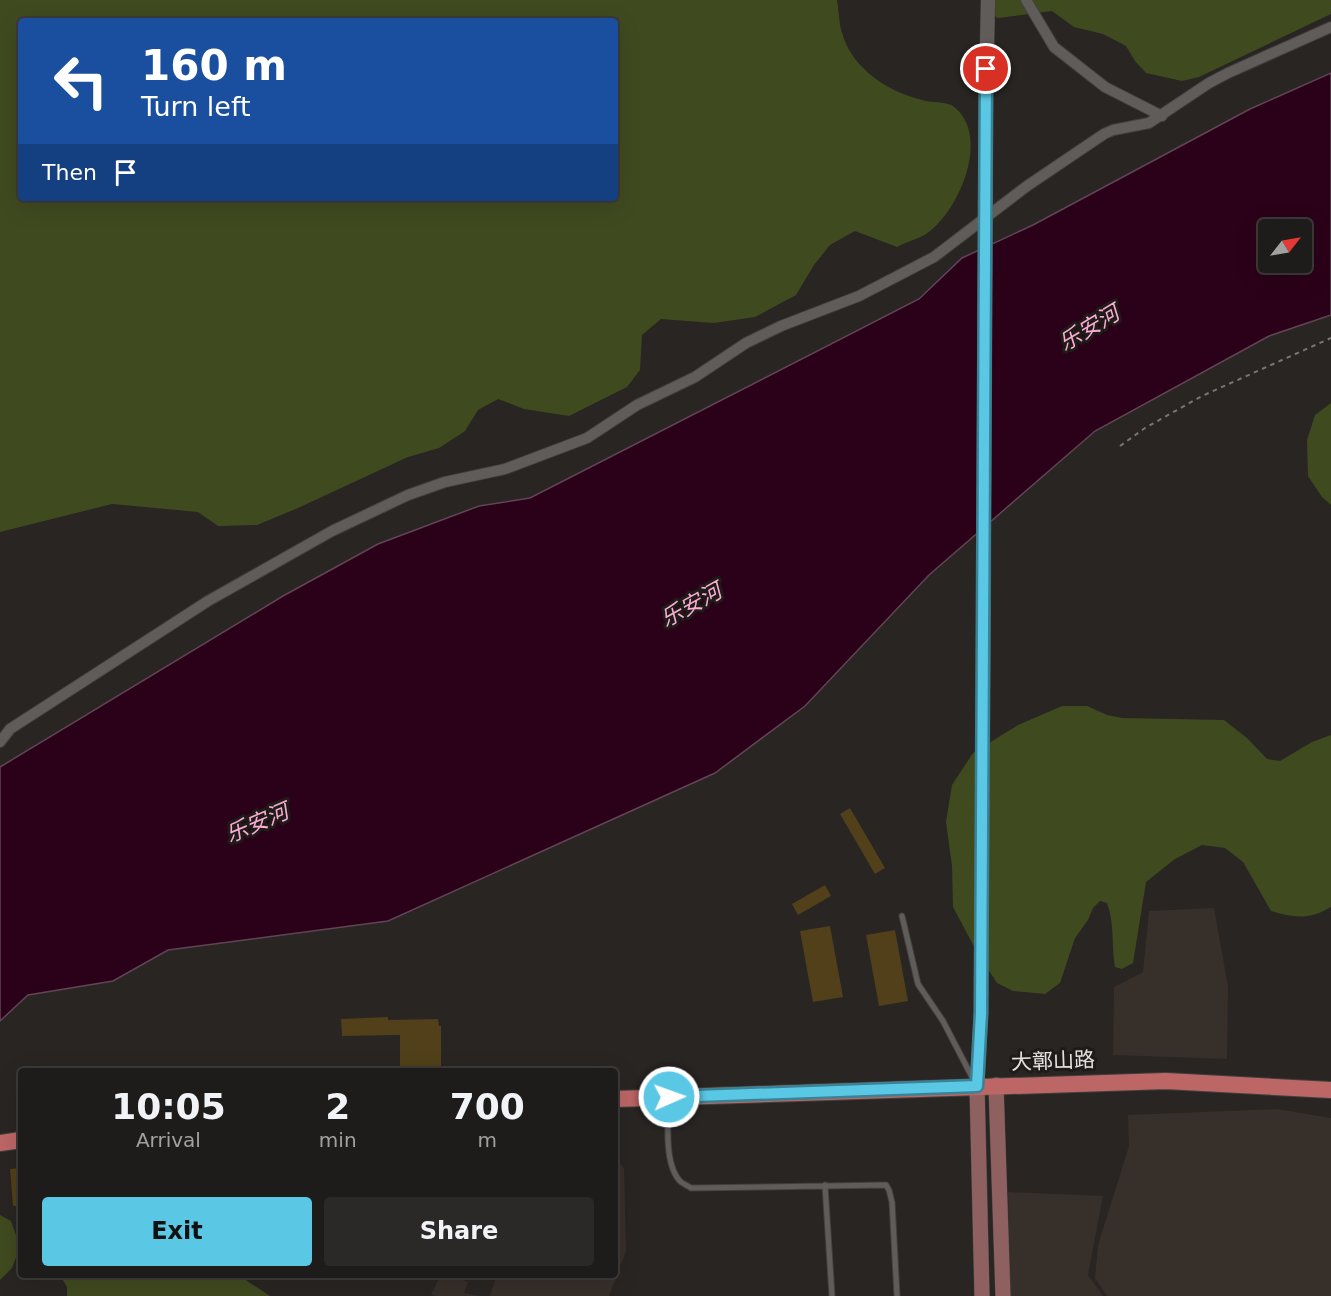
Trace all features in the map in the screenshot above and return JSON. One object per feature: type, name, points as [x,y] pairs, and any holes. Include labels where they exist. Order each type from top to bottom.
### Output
[{"type":"main road","name":"大鄣山路","points":[[618,1100],[996,1085],[1166,1081],[1331,1090]]},
{"type":"main road","points":[[996,1085],[1002,1296]]},
{"type":"main road","points":[[977,1086],[982,1296]]},
{"type":"main road","points":[[0,1143],[18,1140]]},
{"type":"street","points":[[977,1086],[981,1013],[988,0]]},
{"type":"street","points":[[1026,0],[1054,47],[1105,87],[1162,116]]},
{"type":"street","points":[[0,742],[10,729],[208,601],[332,531],[408,495],[445,482],[505,469],[588,438],[637,405],[695,377],[746,343],[781,326],[859,297],[934,257],[1027,186],[1104,134],[1113,130],[1142,125],[1162,116],[1209,83],[1331,27]]},
{"type":"lane","points":[[902,916],[918,984],[943,1021],[977,1086]]},
{"type":"lane","points":[[669,1097],[668,1140],[674,1172],[680,1182],[691,1188],[886,1185],[889,1190],[897,1296]]},
{"type":"lane","points":[[825,1185],[832,1296]]},
{"type":"path","points":[[1120,446],[1145,428],[1203,396],[1331,338]]},
{"type":"shaded area","points":[[1214,908],[1228,986],[1227,1059],[1113,1055],[1114,987],[1143,972],[1149,911]]},
{"type":"shaded area","points":[[1277,1109],[1331,1118],[1331,1296],[1107,1296],[1095,1278],[1098,1245],[1129,1146],[1128,1115]]},
{"type":"shaded area","points":[[618,1154],[624,1169],[626,1251],[618,1272]]},
{"type":"shaded area","points":[[1008,1192],[1103,1196],[1088,1275],[1103,1296],[1010,1296]]},
{"type":"shaded area","points":[[439,1278],[458,1278],[468,1282],[464,1293],[481,1296],[435,1296],[431,1294]]},
{"type":"shaded area","points":[[496,1278],[616,1278],[609,1296],[490,1296]]},
{"type":"green space","points":[[0,0],[837,0],[843,36],[855,59],[864,69],[874,78],[897,91],[922,100],[953,106],[964,119],[970,135],[970,153],[966,173],[950,209],[926,234],[897,247],[855,231],[830,245],[814,265],[796,295],[755,317],[714,323],[661,319],[642,335],[640,370],[627,387],[569,416],[524,409],[498,399],[478,410],[465,431],[439,448],[408,457],[257,525],[218,526],[198,512],[112,504],[0,532]]},
{"type":"green space","points":[[981,0],[1331,0],[1331,14],[1199,77],[1182,81],[1146,73],[1126,46],[1103,34],[1074,27],[1052,11],[998,18],[983,9]]},
{"type":"green space","points":[[1331,403],[1331,505],[1322,497],[1308,476],[1307,440],[1315,415]]},
{"type":"green space","points":[[1062,706],[1087,706],[1107,715],[1122,718],[1224,720],[1247,738],[1267,759],[1280,761],[1312,742],[1331,735],[1331,907],[1309,916],[1287,915],[1271,911],[1243,862],[1225,848],[1202,845],[1175,859],[1146,882],[1133,963],[1122,969],[1115,967],[1109,911],[1107,903],[1100,901],[1093,908],[1088,920],[1075,938],[1060,983],[1045,994],[1013,991],[997,983],[978,954],[953,907],[952,866],[946,822],[952,785],[973,753],[1018,725]]},
{"type":"green space","points":[[0,1215],[11,1221],[18,1241],[18,1252],[12,1268],[0,1280]]},
{"type":"green space","points":[[62,1278],[244,1278],[270,1296],[67,1296],[67,1287]]},
{"type":"water","name":"乐安河","points":[[1331,73],[1331,315],[1269,336],[1095,431],[929,575],[805,706],[715,773],[388,921],[168,950],[113,981],[28,995],[0,1021],[0,767],[283,596],[378,544],[479,506],[530,498],[919,299],[962,258],[1033,225],[1250,109]]},
{"type":"building","points":[[850,808],[885,868],[875,874],[840,814]]},
{"type":"building","points":[[825,885],[831,896],[798,915],[792,904]]},
{"type":"building","points":[[830,926],[843,997],[813,1002],[800,931]]},
{"type":"building","points":[[895,930],[908,1001],[879,1006],[866,935]]},
{"type":"building","points":[[388,1017],[388,1020],[438,1019],[439,1026],[441,1026],[441,1068],[400,1068],[400,1035],[342,1036],[341,1019]]},
{"type":"building","points":[[18,1168],[18,1206],[13,1206],[10,1169]]},
{"type":"route","points":[[669,1097],[977,1086],[981,1013],[986,69]]}]
